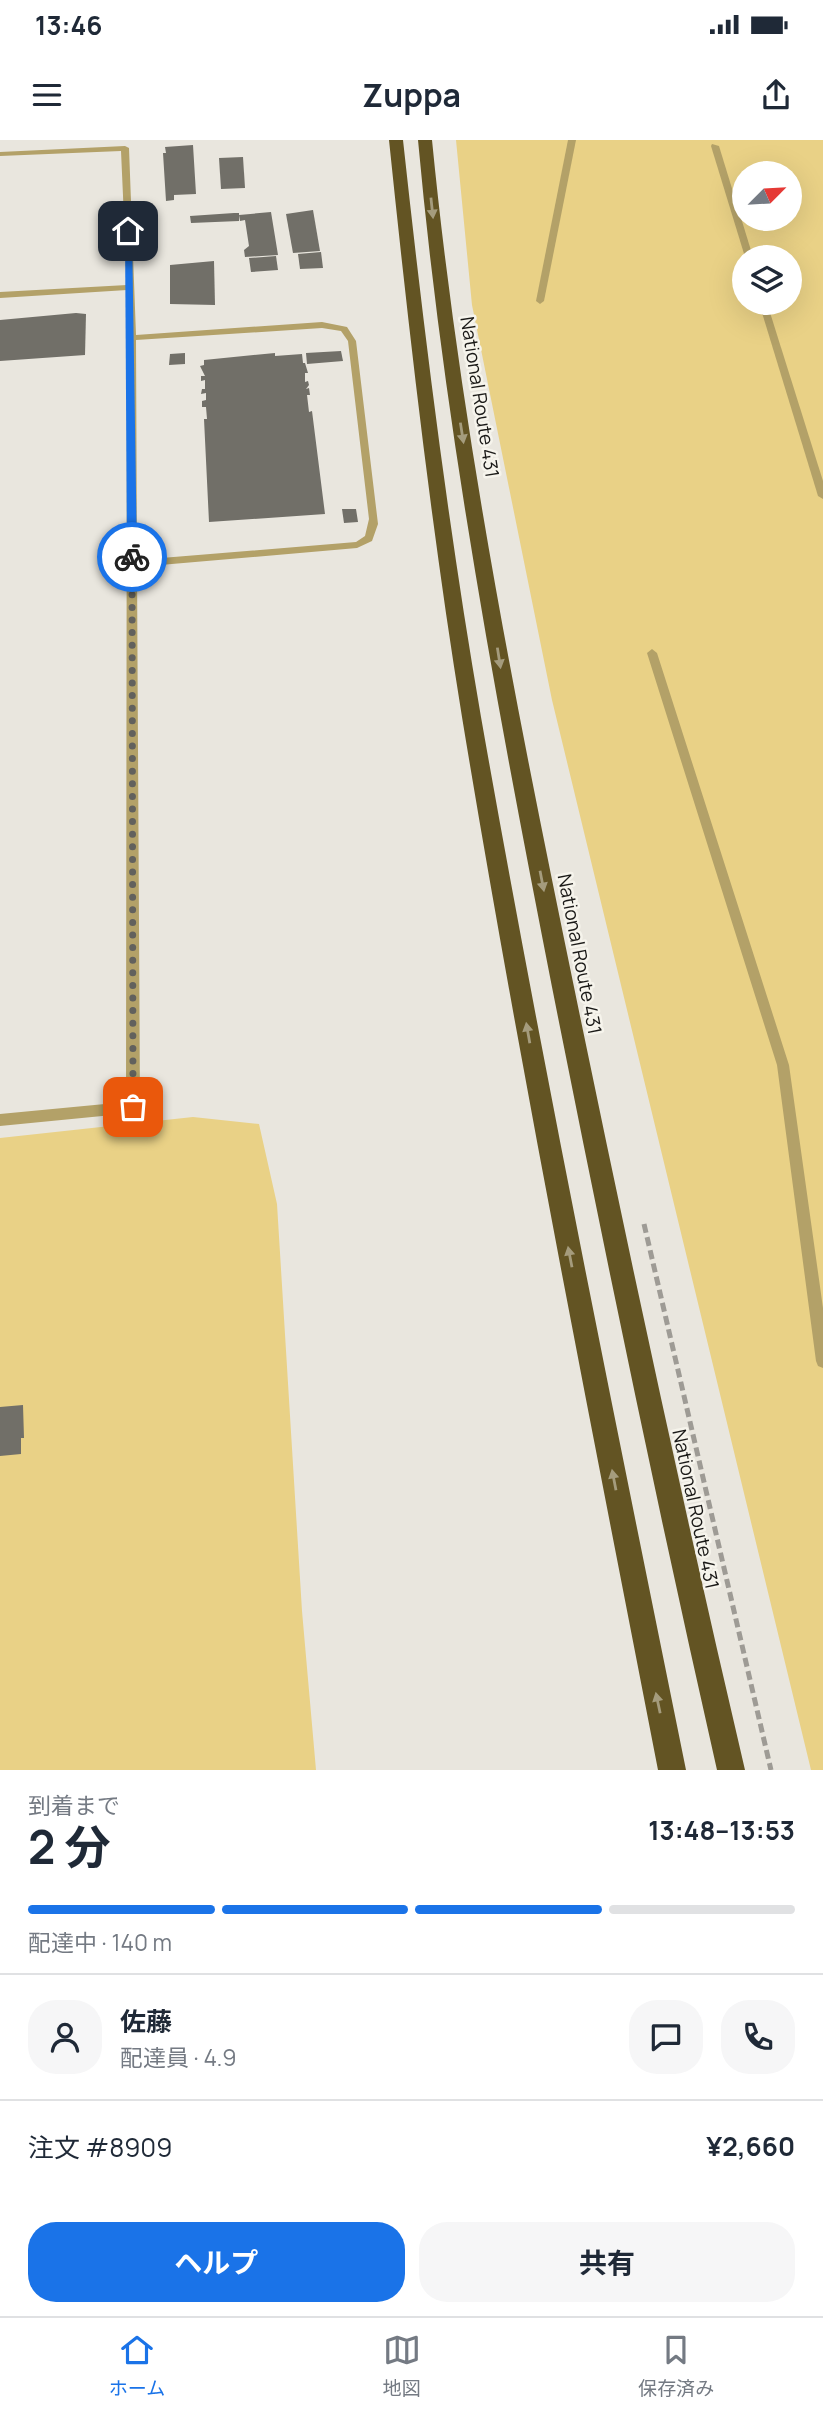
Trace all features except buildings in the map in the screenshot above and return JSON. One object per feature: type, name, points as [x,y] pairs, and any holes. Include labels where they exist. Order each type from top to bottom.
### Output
[{"type":"highway","points":[[396,140],[418,347],[471,713],[547,1138],[672,1770]]},
{"type":"highway","name":"National Route 431","points":[[425,140],[447,344],[506,702],[593,1138],[731,1770]]},
{"type":"lane","points":[[540,301],[572,140]]},
{"type":"lane","points":[[715,146],[745,245]]},
{"type":"lane","points":[[0,154],[125,148],[131,287],[133,1107],[0,1120]]},
{"type":"lane","points":[[0,295],[131,287]]},
{"type":"lane","points":[[767,315],[823,496]]},
{"type":"lane","points":[[131,338],[322,326],[344,329],[352,341],[374,519],[373,533],[366,542],[357,545],[132,564]]},
{"type":"lane","points":[[652,653],[783,1065],[823,1361]]},
{"type":"path","points":[[642,1216],[771,1770]]},
{"type":"shaded area","points":[[456,140],[823,140],[823,1770],[811,1770],[552,700],[472,305]]},
{"type":"shaded area","points":[[193,1117],[259,1124],[277,1204],[302,1611],[316,1770],[0,1770],[0,1138]]},
{"type":"way so far","points":[[132,557],[133,1107]]},
{"type":"route","points":[[128,231],[131,287],[132,557]]}]
